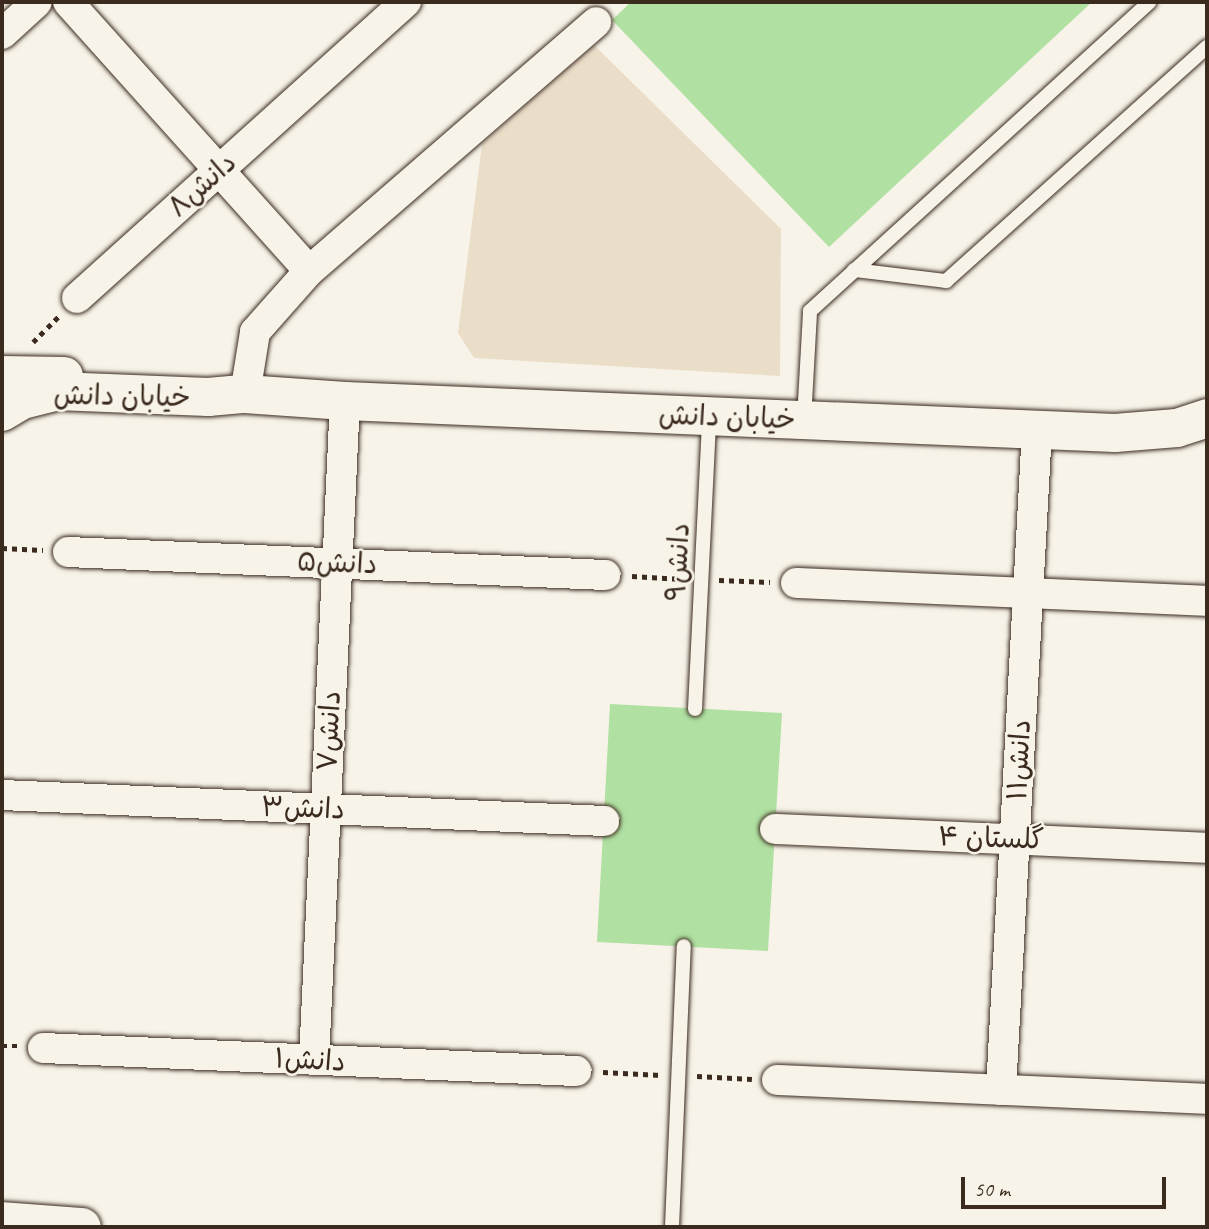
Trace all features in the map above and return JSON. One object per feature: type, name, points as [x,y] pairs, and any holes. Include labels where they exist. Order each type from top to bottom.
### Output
[{"type":"street","points":[[2,34],[37,2]]},
{"type":"street","points":[[68,2],[309,271]]},
{"type":"street","name":"دانش۸","points":[[77,298],[406,2]]},
{"type":"street","points":[[245,394],[255,332],[309,271],[596,22]]},
{"type":"street","name":"خیابان دانش","points":[[2,375],[215,380],[245,394]]},
{"type":"street","name":"خیابان دانش","points":[[2,412],[22,400],[57,391],[208,397],[245,394],[345,401],[1115,433],[1177,428],[1207,418]]},
{"type":"street","name":"دانش۷","points":[[314,1060],[345,401]]},
{"type":"street","name":"دانش۱۱","points":[[1001,1090],[1037,430]]},
{"type":"street","name":"دانش۵","points":[[68,552],[606,575]]},
{"type":"street","points":[[796,583],[1207,601]]},
{"type":"street","name":"دانش۳","points":[[2,795],[604,821]]},
{"type":"street","name":"گلستان ۴","points":[[775,829],[1207,848]]},
{"type":"street","name":"دانش۱","points":[[43,1048],[577,1071]]},
{"type":"street","points":[[777,1080],[1207,1099]]},
{"type":"street","points":[[2,1221],[82,1227]]},
{"type":"lane","points":[[804,420],[810,311],[1150,2]]},
{"type":"lane","points":[[854,270],[946,281],[1207,47]]},
{"type":"lane","name":"دانش۹","points":[[695,709],[709,417]]},
{"type":"lane","points":[[672,1227],[684,946]]},
{"type":"path","points":[[30,345],[77,298]]},
{"type":"path","points":[[2,548],[68,552]]},
{"type":"path","points":[[606,575],[796,583]]},
{"type":"path","points":[[577,1071],[777,1080]]},
{"type":"shaded area","points":[[594,45],[781,229],[780,376],[474,358],[458,333],[482,144]]},
{"type":"green space","points":[[631,2],[1092,2],[829,247],[612,20]]},
{"type":"green space","points":[[610,704],[782,713],[768,951],[597,942]]}]
